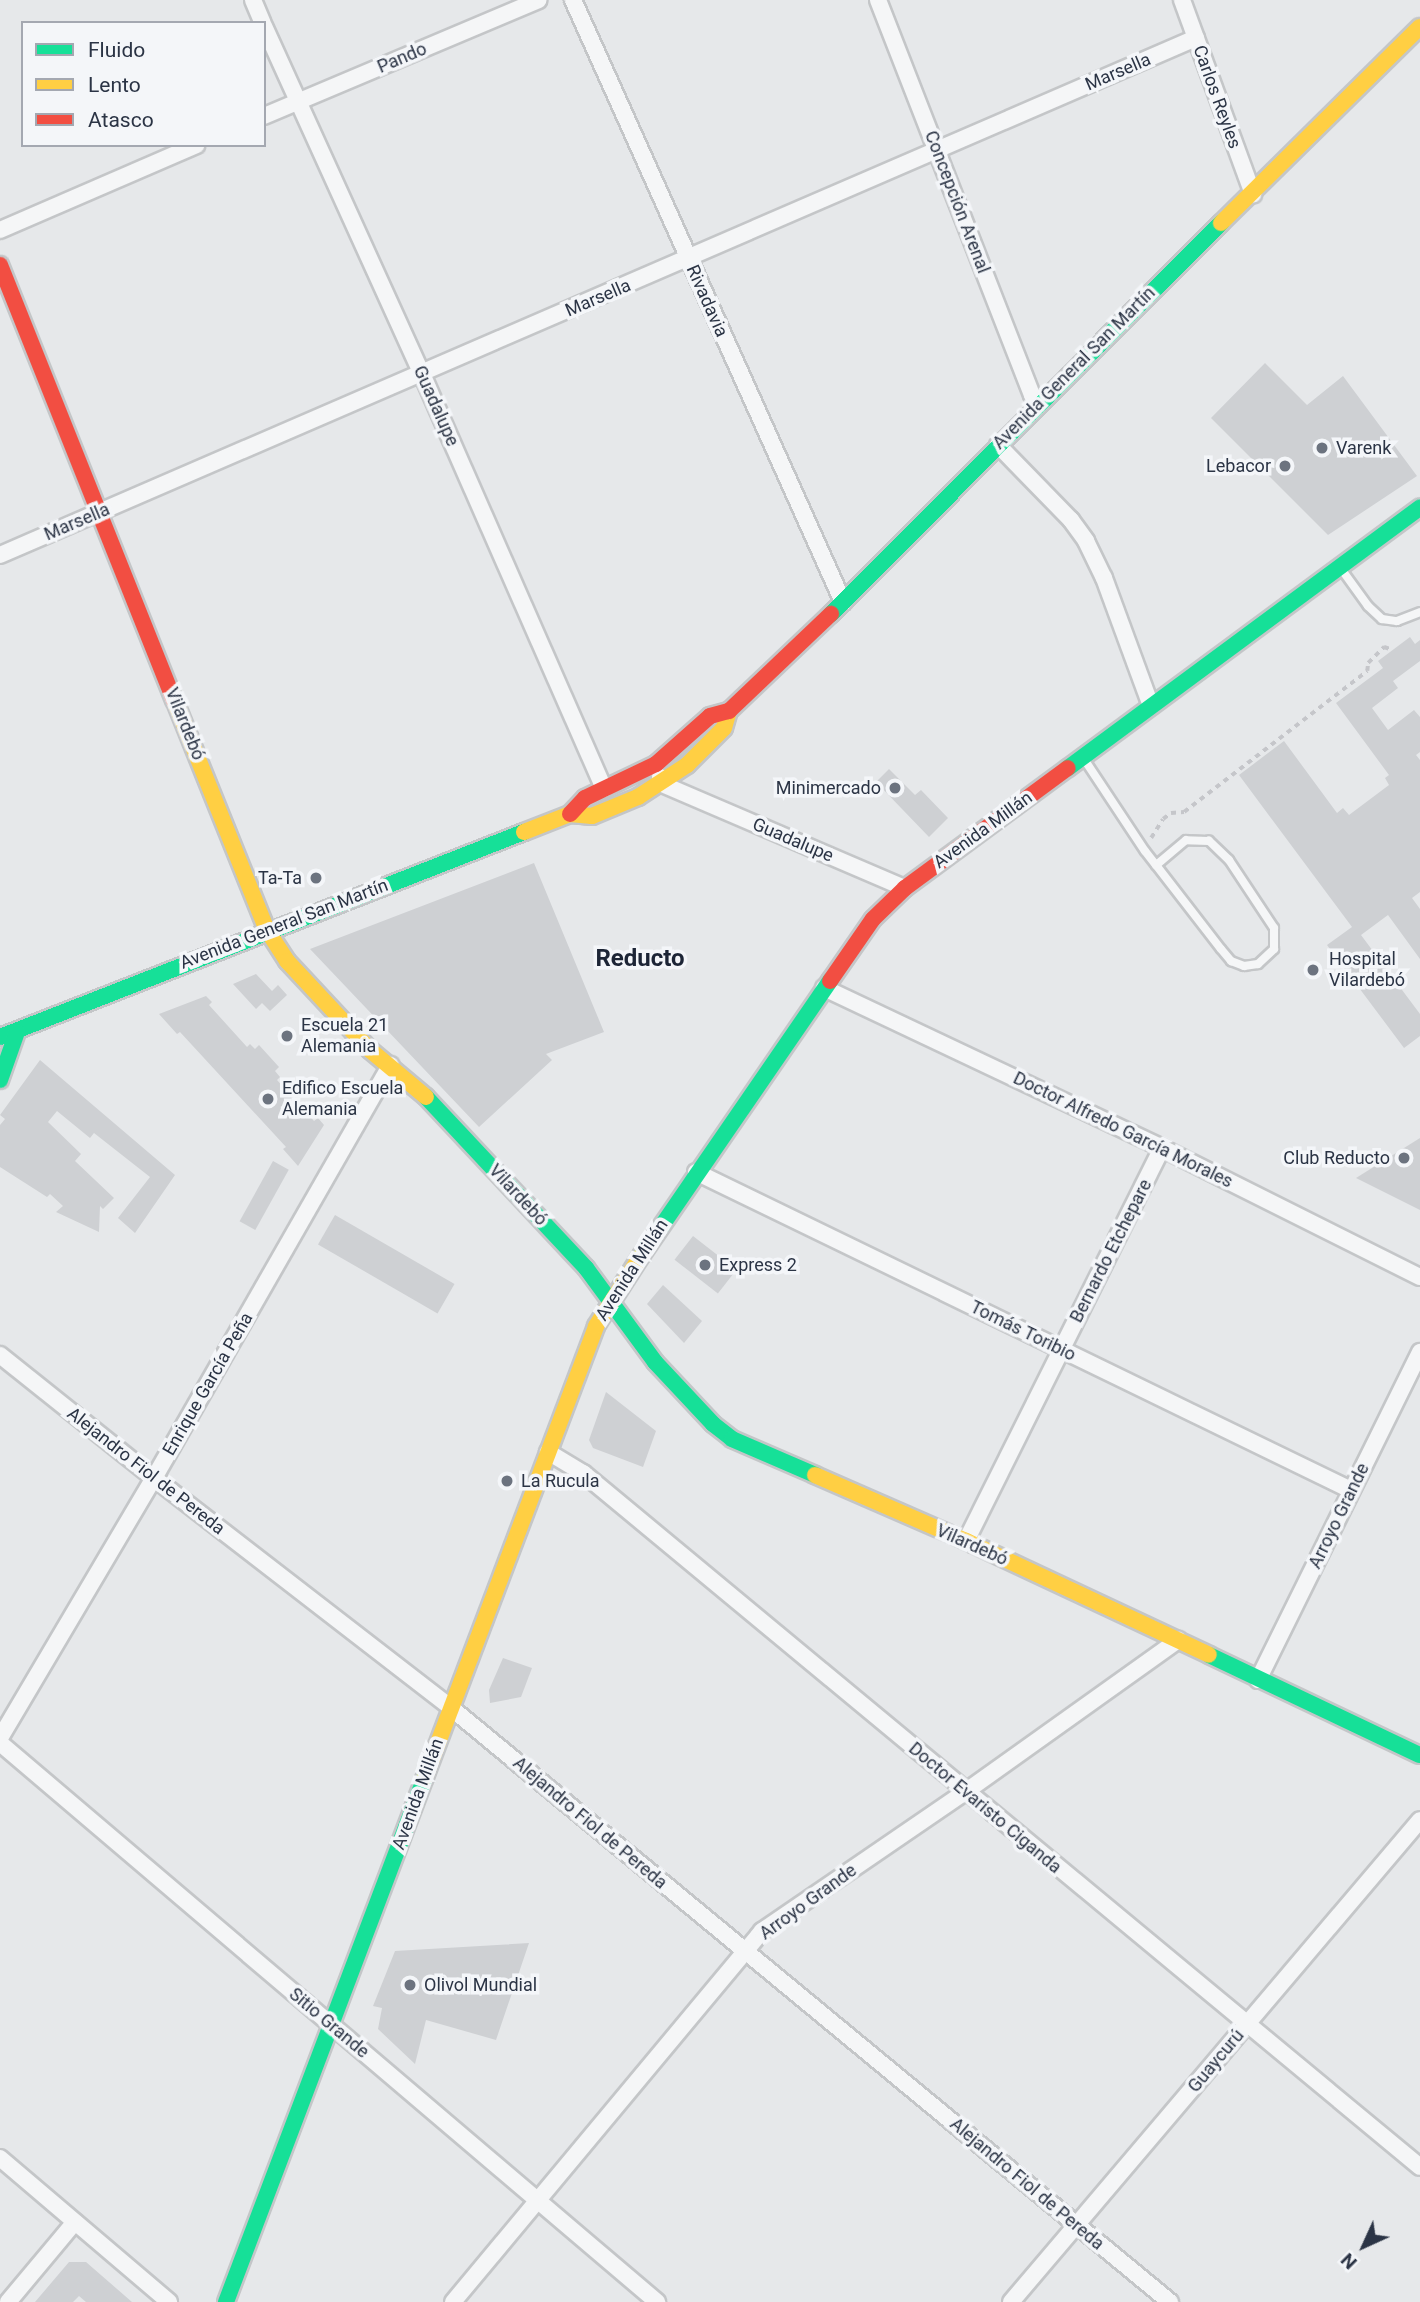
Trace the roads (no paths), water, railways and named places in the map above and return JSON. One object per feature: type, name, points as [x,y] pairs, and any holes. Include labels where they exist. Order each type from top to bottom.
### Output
[{"type":"main road","name":"Avenida General San Martín","points":[[0,1037],[267,930],[570,814],[585,798],[656,764],[710,716],[729,710],[843,602],[1039,402],[1420,27]]},
{"type":"main road","name":"Vilardebó","points":[[0,265],[267,930],[287,961],[370,1050],[414,1084],[586,1268],[655,1362],[713,1424],[732,1439],[966,1542],[1420,1755]]},
{"type":"main road","name":"Avenida Millán","points":[[226,2302],[333,2026],[450,1706],[596,1326],[696,1172],[873,919],[905,888],[1420,508]]},
{"type":"main road","name":"Avenida General San Martín","points":[[570,814],[592,816],[662,784],[724,728],[729,710]]},
{"type":"main road","points":[[0,1080],[10,1059],[17,1032]]},
{"type":"street","name":"Guadalupe","points":[[253,0],[263,21]]},
{"type":"street","name":"Pando","points":[[266,115],[539,0]]},
{"type":"street","name":"Rivadavia","points":[[573,0],[843,602]]},
{"type":"street","name":"Concepción Arenal","points":[[878,0],[1032,395],[1039,402]]},
{"type":"street","name":"Carlos Reyles","points":[[1182,0],[1253,194]]},
{"type":"street","name":"Guadalupe","points":[[266,29],[422,374],[604,789]]},
{"type":"street","name":"Marsella","points":[[0,555],[1196,38]]},
{"type":"street","points":[[0,230],[191,147]]},
{"type":"street","points":[[998,445],[1071,520],[1086,541],[1104,578],[1151,706]]},
{"type":"street","points":[[656,764],[662,784]]},
{"type":"street","name":"Guadalupe","points":[[662,784],[905,888]]},
{"type":"street","name":"Doctor Alfredo García Morales","points":[[824,988],[1162,1148],[1420,1277]]},
{"type":"street","name":"Enrique García Peña","points":[[0,1741],[391,1065]]},
{"type":"street","name":"Bernardo Etchepare","points":[[966,1542],[1162,1148]]},
{"type":"street","name":"Tomás Toribio","points":[[696,1172],[1351,1490]]},
{"type":"street","name":"Arroyo Grande","points":[[1258,1680],[1420,1352]]},
{"type":"street","name":"Alejandro Fiol de Pereda","points":[[0,1355],[154,1478],[450,1706],[1170,2302]]},
{"type":"street","name":"Doctor Evaristo Ciganda","points":[[548,1452],[583,1473],[1420,2167]]},
{"type":"street","name":"Arroyo Grande","points":[[453,2302],[762,1931],[965,1792],[1178,1640]]},
{"type":"street","name":"Sitio Grande","points":[[0,1741],[657,2302]]},
{"type":"street","name":"Guaycurú","points":[[1011,2302],[1420,1820]]},
{"type":"street","points":[[0,2158],[169,2302]]},
{"type":"street","points":[[8,2302],[75,2222]]},
{"type":"lane","points":[[1340,568],[1368,606],[1382,619],[1397,621],[1420,612]]},
{"type":"lane","points":[[1082,757],[1156,865],[1231,961],[1244,966],[1258,964],[1274,949],[1274,928],[1229,860],[1209,841],[1186,840],[1156,865]]},
{"type":"place","name":"Varenk","points":[[1322,448]]},
{"type":"place","name":"Lebacor","points":[[1285,466]]},
{"type":"place","name":"Minimercado","points":[[895,788]]},
{"type":"place","name":"Ta-Ta","points":[[316,878]]},
{"type":"place","name":"Hospital Vilardebó","points":[[1313,970]]},
{"type":"place","name":"Escuela 21 Alemania","points":[[287,1036]]},
{"type":"place","name":"Edifico Escuela Alemania","points":[[268,1099]]},
{"type":"place","name":"Club Reducto","points":[[1404,1158]]},
{"type":"place","name":"Express 2","points":[[705,1265]]},
{"type":"place","name":"La Rucula","points":[[507,1481]]},
{"type":"place","name":"Olivol Mundial","points":[[410,1985]]},
{"type":"district","name":"Reducto","points":[[640,959]]}]
